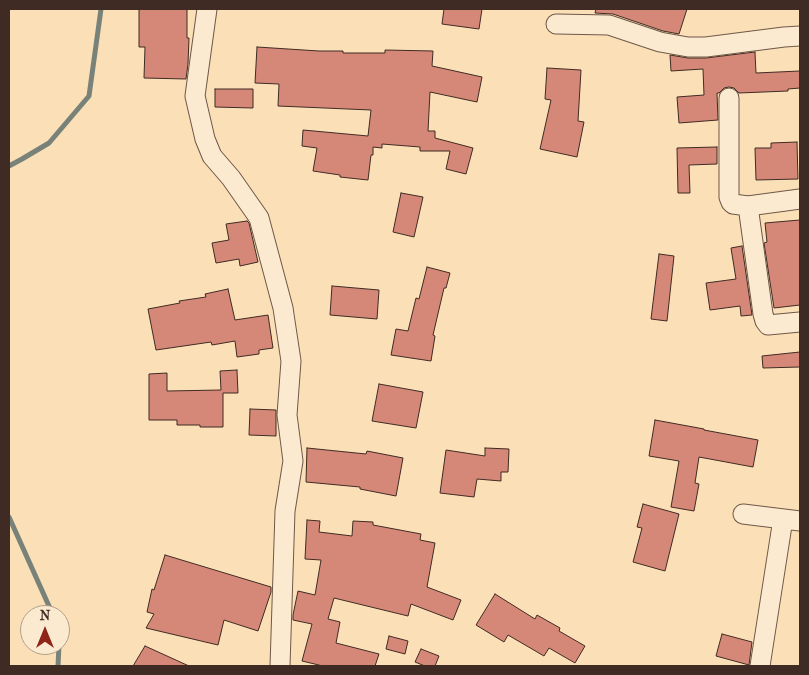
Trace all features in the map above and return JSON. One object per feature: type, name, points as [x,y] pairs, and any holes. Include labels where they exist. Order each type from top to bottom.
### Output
[{"type":"street","points":[[207,9],[195,96],[205,139],[212,156],[231,178],[259,218],[284,308],[291,361],[287,415],[293,462],[285,511],[280,666]]},
{"type":"street","points":[[556,24],[609,25],[660,42],[688,47],[706,47],[800,36]]},
{"type":"street","points":[[730,98],[729,198],[731,202],[748,206],[800,199]]},
{"type":"street","points":[[748,206],[765,321],[768,325],[800,322]]},
{"type":"street","points":[[743,514],[792,520],[760,666]]},
{"type":"building","points":[[139,9],[187,9],[187,38],[189,38],[186,79],[144,78],[145,47],[139,47]]},
{"type":"building","points":[[444,9],[482,9],[479,29],[442,24]]},
{"type":"building","points":[[596,9],[687,9],[679,34],[663,31],[613,14],[595,13]]},
{"type":"building","points":[[257,47],[343,51],[343,53],[385,53],[385,50],[433,51],[432,66],[482,77],[477,102],[430,92],[428,131],[435,131],[435,138],[473,148],[466,174],[446,169],[450,151],[420,151],[420,147],[382,144],[382,148],[373,147],[368,180],[340,177],[340,175],[313,171],[317,148],[302,146],[303,130],[368,136],[371,110],[278,106],[279,84],[255,83]]},
{"type":"building","points":[[755,52],[756,73],[800,71],[800,88],[788,89],[788,91],[739,93],[734,88],[724,88],[717,93],[718,120],[679,123],[677,97],[704,95],[703,69],[671,71],[670,55],[706,58]]},
{"type":"building","points":[[547,68],[581,70],[578,121],[584,122],[577,157],[540,149],[551,100],[545,99]]},
{"type":"building","points":[[215,89],[253,89],[253,108],[215,107]]},
{"type":"building","points":[[797,142],[798,179],[756,180],[755,148],[771,148],[771,143]]},
{"type":"building","points":[[717,147],[717,164],[689,165],[690,193],[678,193],[677,148]]},
{"type":"building","points":[[401,193],[423,197],[414,237],[393,232]]},
{"type":"building","points":[[800,220],[800,305],[774,308],[764,243],[767,242],[765,223]]},
{"type":"building","points":[[247,221],[258,262],[240,266],[239,259],[216,263],[212,243],[229,240],[226,224]]},
{"type":"building","points":[[742,246],[752,315],[741,316],[740,306],[710,310],[706,283],[736,279],[731,248]]},
{"type":"building","points":[[659,254],[674,256],[667,321],[651,319]]},
{"type":"building","points":[[427,267],[450,273],[446,288],[444,288],[433,335],[435,336],[431,361],[391,355],[396,329],[408,331],[416,298],[419,299]]},
{"type":"building","points":[[332,286],[379,290],[377,319],[330,315]]},
{"type":"building","points":[[228,289],[235,320],[268,315],[273,348],[259,350],[259,354],[237,357],[235,341],[212,345],[211,342],[156,350],[148,309],[180,303],[179,301],[206,297],[205,294]]},
{"type":"building","points":[[800,352],[800,367],[763,368],[762,356]]},
{"type":"building","points":[[237,370],[238,393],[223,393],[223,427],[177,425],[177,420],[149,420],[149,374],[167,373],[167,391],[221,390],[220,371]]},
{"type":"building","points":[[379,384],[423,392],[416,428],[372,421]]},
{"type":"building","points":[[250,409],[276,410],[276,436],[249,435]]},
{"type":"building","points":[[655,420],[758,440],[753,467],[699,457],[695,483],[699,484],[694,511],[671,507],[679,461],[649,456]]},
{"type":"building","points":[[307,448],[366,454],[367,451],[403,458],[396,496],[360,489],[360,487],[306,482]]},
{"type":"building","points":[[485,448],[509,449],[508,472],[501,472],[501,481],[477,479],[474,497],[440,493],[446,450],[485,456]]},
{"type":"building","points":[[643,504],[679,514],[665,571],[633,562],[642,528],[637,527]]},
{"type":"building","points":[[307,520],[320,521],[319,532],[352,536],[353,521],[373,522],[373,525],[421,534],[420,540],[435,543],[427,587],[461,600],[453,620],[411,604],[408,616],[334,598],[328,619],[340,622],[336,643],[379,654],[375,666],[323,666],[302,661],[312,624],[293,620],[293,615],[298,591],[315,595],[321,560],[305,559]]},
{"type":"building","points":[[165,555],[271,587],[258,631],[224,620],[218,645],[146,628],[154,614],[147,612],[152,589],[154,590]]},
{"type":"building","points":[[495,594],[535,619],[537,615],[560,628],[559,631],[585,646],[575,663],[549,648],[544,656],[508,635],[504,642],[476,625]]},
{"type":"building","points":[[722,634],[752,642],[749,665],[716,656]]},
{"type":"building","points":[[389,636],[408,641],[405,654],[386,649]]},
{"type":"building","points":[[145,646],[189,666],[133,666]]},
{"type":"building","points":[[421,649],[439,656],[435,666],[425,666],[415,662]]},
{"type":"waterway","points":[[9,166],[49,143],[89,96],[101,9]]},
{"type":"waterway","points":[[9,517],[49,605]]},
{"type":"waterway","points":[[58,666],[59,655]]}]
